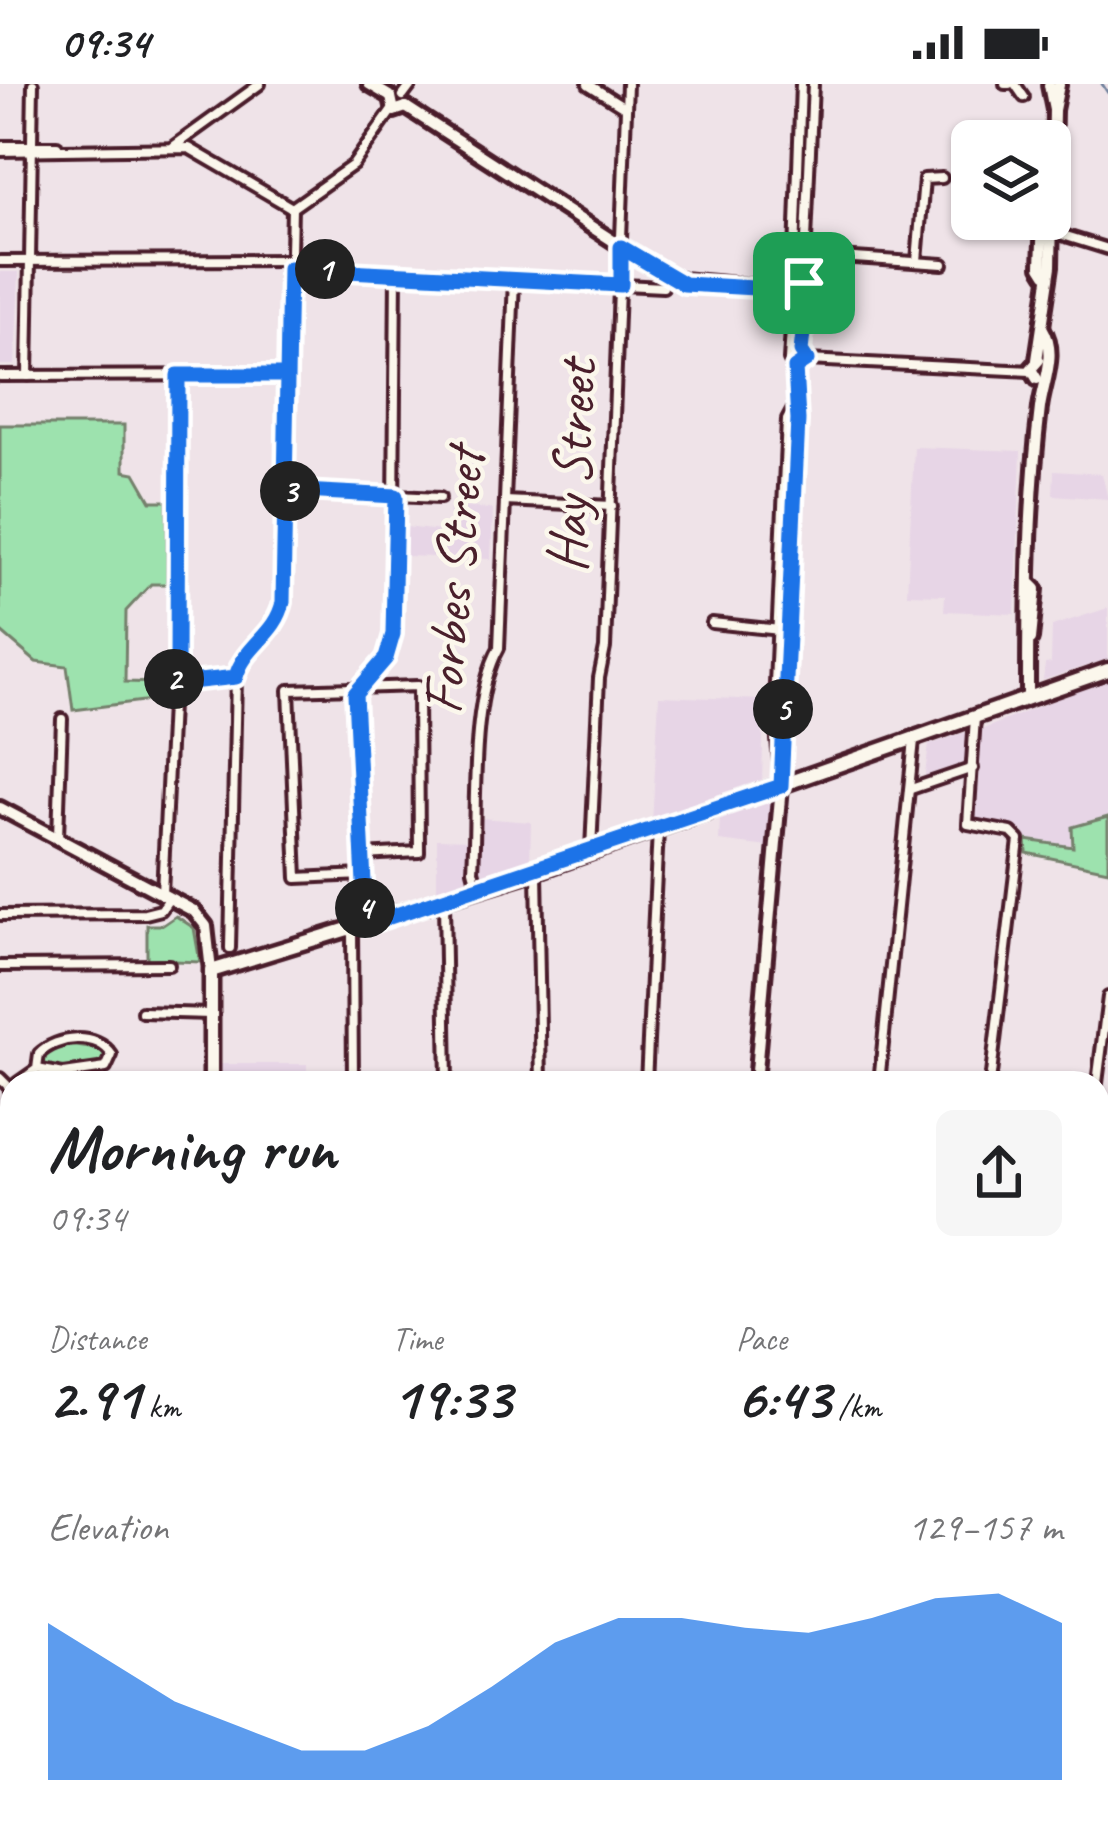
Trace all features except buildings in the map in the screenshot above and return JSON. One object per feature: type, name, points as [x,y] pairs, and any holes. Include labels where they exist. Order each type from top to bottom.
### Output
[{"type":"main road","points":[[369,84],[684,284],[797,290]]},
{"type":"main road","points":[[1053,120],[1060,84],[1048,85],[1054,110]]},
{"type":"main road","points":[[1028,698],[1024,618],[1031,584],[1044,240]]},
{"type":"main road","points":[[211,970],[537,871],[1108,670]]},
{"type":"main road","points":[[756,1071],[781,786]]},
{"type":"main road","points":[[0,808],[166,895],[202,919],[211,970],[211,1071]]},
{"type":"street","points":[[28,376],[33,84]]},
{"type":"street","points":[[292,208],[353,165],[412,84]]},
{"type":"street","points":[[588,84],[626,109]]},
{"type":"street","name":"Hay Street","points":[[591,852],[612,506],[627,84]]},
{"type":"street","points":[[797,290],[806,255],[801,84]]},
{"type":"street","points":[[781,786],[775,763],[795,368],[800,354],[795,254],[813,84]]},
{"type":"street","points":[[1010,84],[1024,97]]},
{"type":"street","points":[[172,147],[253,86]]},
{"type":"street","points":[[0,149],[172,147],[201,152],[292,208]]},
{"type":"street","points":[[917,262],[924,178],[942,178]]},
{"type":"street","points":[[230,948],[236,677],[242,660],[271,632],[282,611],[292,208]]},
{"type":"street","points":[[1071,235],[1108,249]]},
{"type":"street","points":[[795,254],[943,264]]},
{"type":"street","points":[[0,261],[289,264],[662,287]]},
{"type":"street","points":[[353,1071],[363,875],[355,688],[386,658],[393,634],[396,272]]},
{"type":"street","name":"Forbes Street","points":[[478,890],[473,870],[484,699],[488,669],[499,648],[514,279]]},
{"type":"street","points":[[795,368],[788,360],[800,354],[1039,370]]},
{"type":"street","points":[[0,915],[145,914],[161,910],[166,895],[172,684],[177,670],[178,375]]},
{"type":"street","points":[[0,376],[287,375]]},
{"type":"street","points":[[285,490],[440,498]]},
{"type":"street","points":[[505,501],[612,506]]},
{"type":"street","points":[[712,623],[783,630]]},
{"type":"street","points":[[172,684],[236,677]]},
{"type":"street","points":[[362,855],[419,852],[418,686],[287,694],[297,878],[363,875]]},
{"type":"street","points":[[975,717],[968,824],[1011,832],[1019,839],[991,1071]]},
{"type":"street","points":[[58,842],[62,719]]},
{"type":"street","points":[[880,1071],[914,739]]},
{"type":"street","points":[[910,789],[973,767]]},
{"type":"street","points":[[647,1071],[658,829]]},
{"type":"street","points":[[537,871],[541,1071]]},
{"type":"street","points":[[444,901],[447,1071]]},
{"type":"street","points":[[0,966],[169,964]]},
{"type":"street","points":[[1099,1071],[1108,997]]},
{"type":"street","points":[[142,1012],[211,1014]]},
{"type":"street","points":[[37,1069],[39,1054],[55,1042],[93,1042],[112,1055],[106,1068],[95,1071]]},
{"type":"street","points":[[34,1071],[62,1071]]},
{"type":"shaded area","points":[[0,272],[19,272],[15,365],[0,365]]},
{"type":"shaded area","points":[[914,447],[1021,451],[1015,614],[944,611],[945,595],[907,594]]},
{"type":"shaded area","points":[[1054,471],[1102,474],[1108,499],[1053,495]]},
{"type":"shaded area","points":[[450,507],[493,509],[491,559],[405,556],[406,527],[449,532]]},
{"type":"shaded area","points":[[1108,608],[1108,659],[1043,680],[1045,664],[1051,663],[1052,626]]},
{"type":"shaded area","points":[[1108,678],[1108,817],[1073,827],[1073,847],[1029,842],[1022,830],[978,824],[971,814],[981,730]]},
{"type":"shaded area","points":[[659,696],[764,700],[762,786],[652,824]]},
{"type":"shaded area","points":[[974,729],[970,765],[924,781],[929,745]]},
{"type":"shaded area","points":[[771,801],[768,847],[719,841],[720,818]]},
{"type":"shaded area","points":[[480,818],[531,822],[530,866],[437,896],[437,839],[470,840]]},
{"type":"shaded area","points":[[221,1064],[307,1064],[307,1071],[221,1071]]},
{"type":"green space","points":[[0,425],[124,425],[124,471],[135,473],[151,501],[167,501],[167,584],[151,584],[126,611],[125,682],[161,683],[159,699],[73,710],[67,666],[36,662],[0,631]]},
{"type":"green space","points":[[1108,817],[1108,870],[1027,853],[1026,840],[1073,847],[1072,827]]},
{"type":"green space","points":[[176,916],[194,928],[200,962],[147,960],[147,925],[163,925]]},
{"type":"green space","points":[[69,1045],[104,1050],[106,1060],[100,1068],[60,1071],[42,1066],[48,1051]]},
{"type":"waterway","points":[[1102,84],[1108,93]]},
{"type":"route","points":[[804,283],[794,283],[790,290],[684,284],[621,247],[621,285],[289,268],[285,490],[283,602],[282,611],[271,632],[242,660],[236,677],[172,684],[177,670],[178,375],[287,375],[285,490],[396,496],[393,634],[380,667],[355,688],[366,925],[781,786],[798,420],[795,368],[803,367],[807,360],[801,351],[802,305],[808,290],[804,283]]}]
